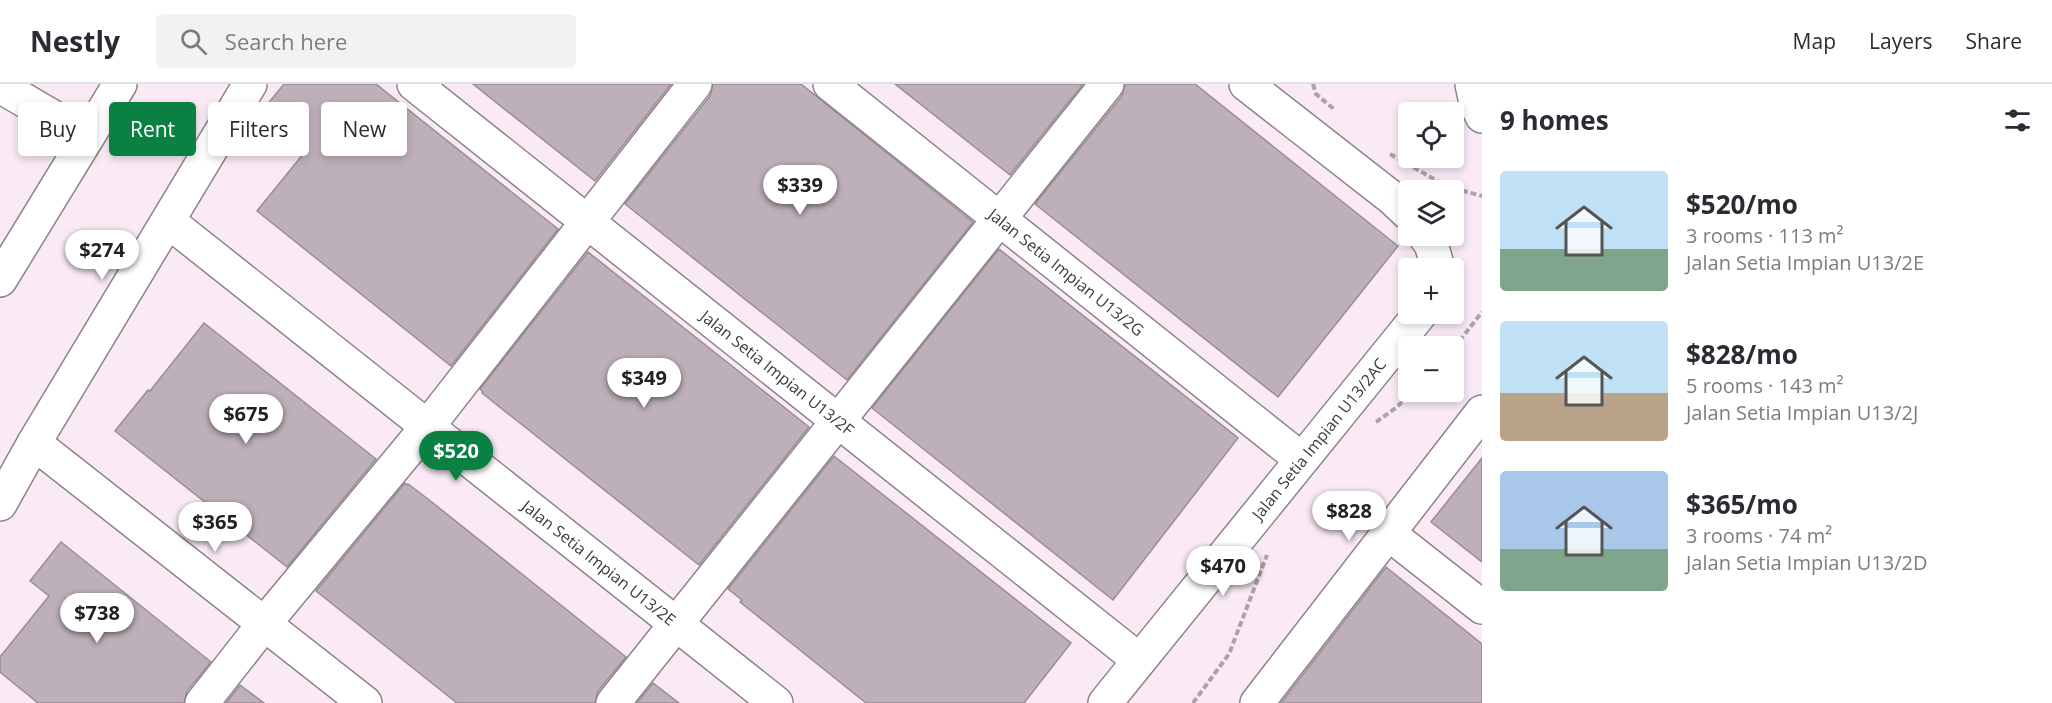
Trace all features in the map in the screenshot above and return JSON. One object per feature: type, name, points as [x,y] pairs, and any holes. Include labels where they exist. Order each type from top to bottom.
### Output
[{"type":"street","points":[[97,121],[120,84]]},
{"type":"street","points":[[0,504],[34,442],[250,84]]},
{"type":"street","name":"Jalan Setia Impian U13/2F","points":[[414,84],[1139,660]]},
{"type":"street","points":[[202,703],[264,624],[428,426],[695,84]]},
{"type":"street","name":"Jalan Setia Impian U13/2G","points":[[830,84],[1301,459]]},
{"type":"street","points":[[613,703],[1107,84]]},
{"type":"street","points":[[1246,84],[1398,204]]},
{"type":"street","points":[[0,86],[27,102]]},
{"type":"street","points":[[0,280],[75,156]]},
{"type":"street","name":"Jalan Setia Impian U13/2E","points":[[168,221],[776,703]]},
{"type":"street","name":"Jalan Setia Impian U13/2AC","points":[[1105,703],[1412,324]]},
{"type":"street","points":[[1257,703],[1482,412]]},
{"type":"street","points":[[34,442],[365,703]]},
{"type":"street","points":[[1388,533],[1482,607]]},
{"type":"path","points":[[1313,84],[1316,94],[1344,117]]},
{"type":"path","points":[[1389,153],[1446,186],[1482,196]]},
{"type":"path","points":[[1463,336],[1482,312]]},
{"type":"path","points":[[1370,426],[1402,402]]},
{"type":"path","points":[[1193,703],[1228,654],[1271,546]]},
{"type":"building","points":[[284,84],[376,84],[399,102],[321,102],[321,156],[407,156],[407,109],[558,229],[451,366],[257,211],[302,156],[309,156],[309,102],[269,102]]},
{"type":"building","points":[[473,84],[671,84],[595,181]]},
{"type":"building","points":[[713,84],[801,84],[973,222],[847,380],[625,204],[710,96]]},
{"type":"building","points":[[895,84],[1083,84],[1010,175]]},
{"type":"building","points":[[1125,84],[1195,84],[1398,246],[1278,397],[1035,204],[1122,96]]},
{"type":"building","points":[[999,249],[1238,438],[1113,600],[872,408]]},
{"type":"building","points":[[588,252],[809,427],[699,565],[482,393],[480,389]]},
{"type":"building","points":[[204,323],[376,459],[287,567],[115,431]]},
{"type":"building","points":[[834,456],[1071,643],[1024,703],[866,703],[740,602],[742,600],[728,589]]},
{"type":"building","points":[[1482,458],[1482,562],[1431,522]]},
{"type":"building","points":[[405,483],[626,657],[598,691],[595,703],[457,703],[316,591]]},
{"type":"building","points":[[61,542],[211,662],[187,691],[184,703],[38,703],[0,672],[0,657],[49,596],[30,581]]},
{"type":"building","points":[[1386,567],[1482,644],[1482,703],[1281,703]]},
{"type":"building","points":[[653,683],[679,703],[637,703]]},
{"type":"building","points":[[240,685],[264,703],[226,703]]}]
